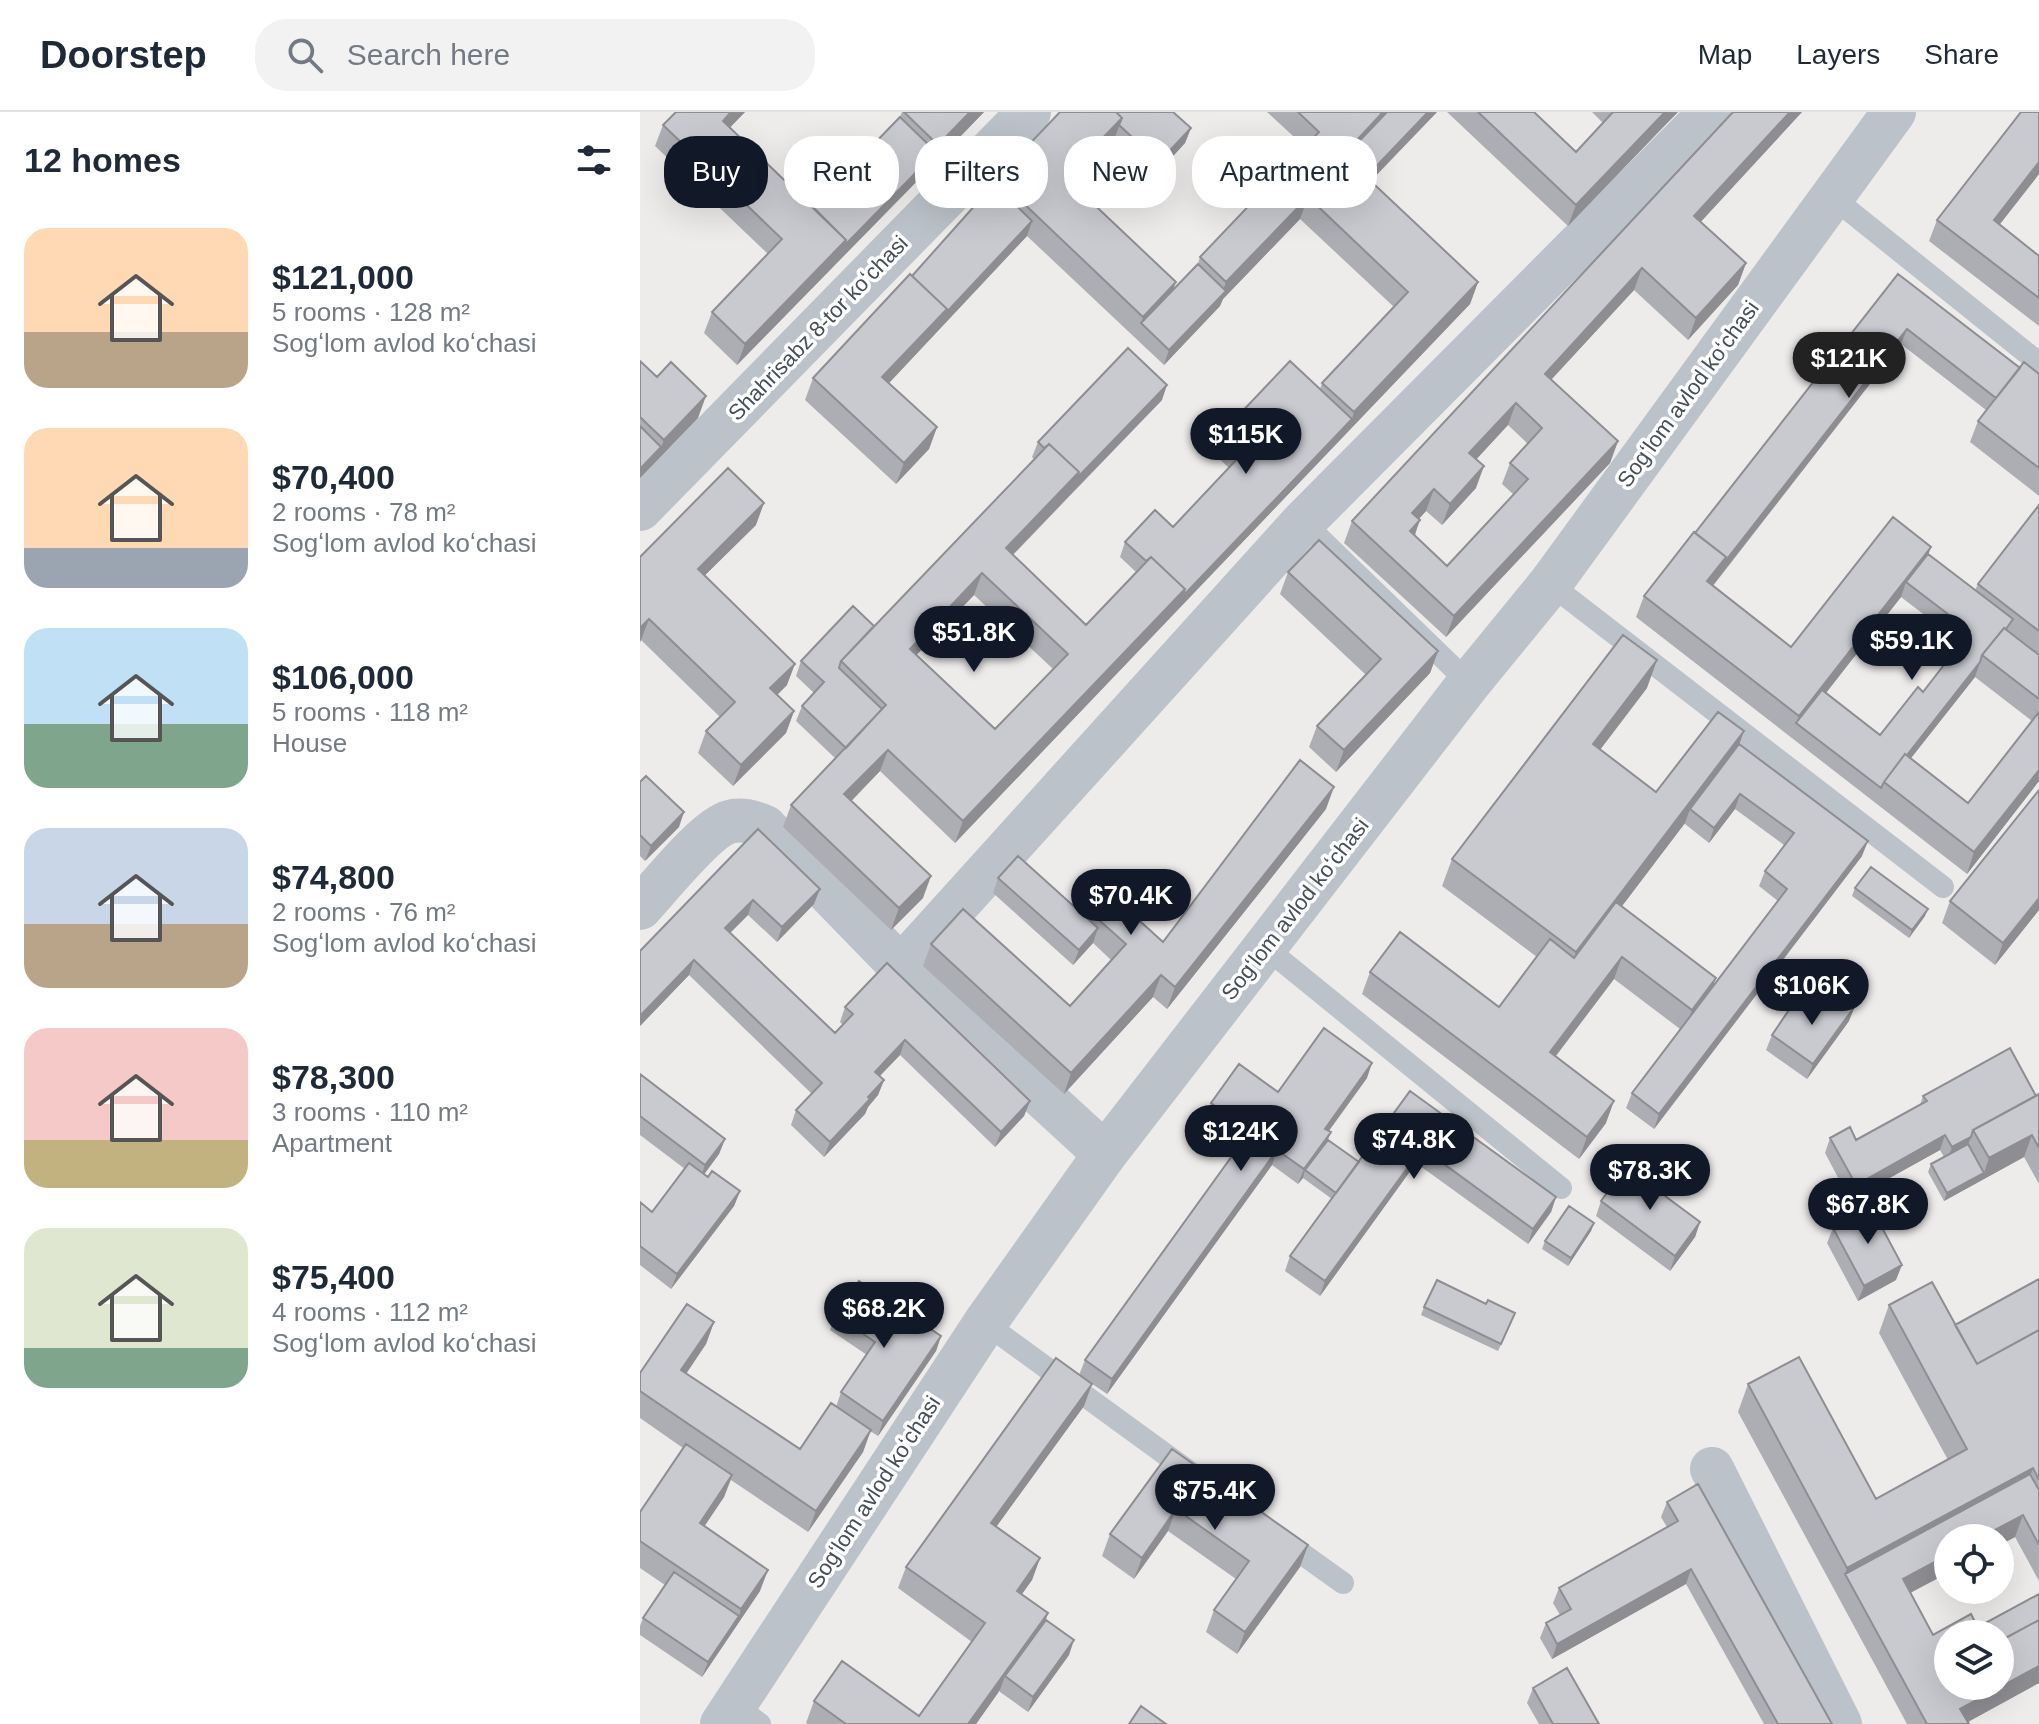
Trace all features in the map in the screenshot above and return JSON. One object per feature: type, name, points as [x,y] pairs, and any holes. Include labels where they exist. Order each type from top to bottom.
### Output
[{"type":"street","name":"Shahrisabz 8-tor koʻchasi","points":[[640,509],[1029,112]]},
{"type":"street","points":[[901,967],[1303,522],[1711,112]]},
{"type":"street","name":"Sogʻlom avlod koʻchasi","points":[[739,1718],[985,1323],[1105,1154],[1469,683],[1550,584],[1894,112]]},
{"type":"street","points":[[640,908],[706,836],[728,822],[751,821],[765,827],[901,967],[1105,1154]]},
{"type":"street","points":[[1712,1469],[1840,1724]]},
{"type":"lane","points":[[1831,196],[2039,363]]},
{"type":"lane","points":[[1303,522],[1469,683]]},
{"type":"lane","points":[[1550,584],[1943,887]]},
{"type":"lane","points":[[1266,948],[1561,1188]]},
{"type":"lane","points":[[985,1323],[1215,1490]]},
{"type":"lane","points":[[1266,1527],[1343,1583]]},
{"type":"building","points":[[676,112],[731,112],[723,121],[739,136],[674,136],[663,125]]},
{"type":"building","points":[[904,112],[970,112],[947,136],[929,136]]},
{"type":"building","points":[[1060,112],[1116,112],[1122,118],[1105,136],[1064,136],[1064,208],[1098,208],[1176,282],[1143,317],[1029,208],[1048,208],[1048,136],[1037,136]]},
{"type":"building","points":[[1116,112],[1173,112],[1191,128],[1176,144],[1176,136],[1131,136],[1119,125],[1122,118]]},
{"type":"building","points":[[1298,112],[1383,112],[1361,136],[1315,136],[1319,132]]},
{"type":"building","points":[[1387,112],[1428,112],[1377,165],[1377,136],[1364,136]]},
{"type":"building","points":[[1478,112],[1534,112],[1576,152],[1613,112],[1665,112],[1576,205]]},
{"type":"building","points":[[1733,112],[1790,112],[1694,216],[1746,263],[1696,318],[1642,268],[1545,374],[1618,441],[1454,616],[1352,521]],"holes":[[[1516,403],[1542,428],[1510,463],[1528,479],[1447,566],[1410,531],[1420,520],[1412,513],[1434,489],[1450,504],[1484,466],[1469,453]]]},
{"type":"building","points":[[2021,112],[2039,112],[2039,162],[1994,220],[2039,256],[2039,298],[1937,220]]},
{"type":"building","points":[[900,117],[920,136],[915,136],[915,173],[899,190],[899,136],[882,136]]},
{"type":"building","points":[[768,165],[784,180],[784,208],[813,208],[846,240],[745,344],[712,312],[782,239],[750,208],[768,208]]},
{"type":"building","points":[[1377,187],[1478,282],[1354,412],[1322,383],[1408,292],[1320,208],[1377,208]]},
{"type":"building","points":[[814,208],[881,208],[844,246],[846,240]]},
{"type":"building","points":[[973,208],[1019,208],[1032,221],[944,315],[947,309],[912,276]]},
{"type":"building","points":[[1247,208],[1297,208],[1226,282],[1200,257]]},
{"type":"building","points":[[1198,264],[1226,291],[1169,350],[1141,323]]},
{"type":"building","points":[[910,274],[947,309],[882,377],[937,427],[904,463],[813,378]]},
{"type":"building","points":[[1898,274],[2020,368],[1996,398],[1907,329],[1723,564],[1726,557],[1695,533]]},
{"type":"building","points":[[1128,348],[1167,385],[1076,479],[1079,472],[1049,444],[1044,448],[1038,442]]},
{"type":"building","points":[[640,361],[657,377],[671,362],[706,396],[664,440],[640,417]]},
{"type":"building","points":[[1290,361],[1352,419],[1183,596],[1185,589],[1151,557],[1146,561],[1125,542],[1155,510],[1173,527],[1239,457],[1218,437]]},
{"type":"building","points":[[2024,362],[2039,374],[2039,468],[1978,421]]},
{"type":"building","points":[[640,426],[661,447],[640,469]]},
{"type":"building","points":[[1049,444],[1079,472],[1006,548],[1086,625],[1151,557],[1185,589],[963,821],[888,750],[844,794],[931,876],[899,908],[791,805],[886,705],[841,661]],"holes":[[[982,573],[1068,654],[995,729],[910,649]]]},
{"type":"building","points":[[728,468],[764,503],[698,569],[795,664],[770,688],[794,711],[741,765],[706,731],[735,702],[649,619],[640,628],[640,557]]},
{"type":"building","points":[[2039,505],[2039,631],[1978,584]]},
{"type":"building","points":[[1893,517],[1931,547],[1799,716],[1644,596],[1694,532],[1726,557],[1707,581],[1791,647]]},
{"type":"building","points":[[1319,540],[1438,651],[1344,750],[1317,726],[1381,659],[1288,572]]},
{"type":"building","points":[[1928,554],[2013,619],[1881,788],[1796,723],[1822,690],[1880,735],[1918,687],[1923,692],[1970,631],[1906,582]]},
{"type":"building","points":[[853,606],[874,626],[841,661],[839,668],[882,709],[846,748],[802,706],[824,682],[801,661]]},
{"type":"building","points":[[2004,628],[2039,655],[2039,699],[1982,655]]},
{"type":"building","points":[[1623,635],[1657,660],[1593,744],[1656,792],[1718,712],[1744,731],[1576,952],[1452,859]]},
{"type":"building","points":[[2039,712],[2039,770],[1974,852],[1884,782],[1905,754],[1968,803]]},
{"type":"building","points":[[1739,744],[1868,841],[1659,1114],[1632,1093],[1787,889],[1765,871],[1794,833],[1740,794],[1714,828],[1690,809]]},
{"type":"building","points":[[1300,760],[1334,787],[1175,987],[1161,975],[1071,1073],[931,944],[963,909],[1070,1006],[1126,944],[1081,904],[1099,884],[1163,942]]},
{"type":"building","points":[[646,776],[684,812],[651,846],[640,835],[640,782]]},
{"type":"building","points":[[2039,790],[2039,898],[2003,943],[1950,901]]},
{"type":"building","points":[[758,829],[820,889],[782,927],[753,900],[725,928],[835,1033],[853,1014],[845,1007],[887,963],[1030,1101],[1001,1132],[905,1040],[875,1072],[884,1080],[830,1142],[796,1110],[822,1083],[694,960],[640,1016],[640,951]]},
{"type":"building","points":[[1018,856],[1098,928],[1079,950],[998,878]]},
{"type":"building","points":[[1871,867],[1928,909],[1912,930],[1855,888]]},
{"type":"building","points":[[1616,902],[1716,978],[1692,1010],[1622,957],[1550,1052],[1614,1101],[1587,1137],[1370,972],[1400,932],[1499,1007],[1550,939],[1574,958]]},
{"type":"building","points":[[1820,998],[1834,1009],[1843,998],[1855,1006],[1813,1064],[1772,1035],[1795,1001],[1810,1012]]},
{"type":"building","points":[[1324,1028],[1372,1063],[1325,1129],[1331,1132],[1304,1169],[1277,1150],[1112,1379],[1085,1360],[1250,1131],[1211,1103],[1239,1064],[1278,1092]]},
{"type":"building","points":[[2010,1048],[2036,1096],[1973,1130],[1971,1137],[1952,1147],[1945,1135],[1856,1185],[1830,1138],[1850,1127],[1856,1140],[1927,1101],[1923,1096]]},
{"type":"building","points":[[640,1074],[725,1139],[705,1165],[640,1116]]},
{"type":"building","points":[[1410,1091],[1556,1197],[1533,1229],[1422,1148],[1325,1281],[1290,1256]]},
{"type":"building","points":[[2039,1094],[2039,1148],[2032,1135],[1989,1158],[1973,1130]]},
{"type":"building","points":[[1328,1140],[1359,1162],[1336,1193],[1305,1170]]},
{"type":"building","points":[[1968,1144],[1984,1173],[1947,1193],[1931,1164]]},
{"type":"building","points":[[689,1163],[708,1177],[712,1171],[740,1191],[677,1274],[640,1246],[640,1202],[652,1212]]},
{"type":"building","points":[[1626,1167],[1700,1222],[1675,1256],[1601,1201]]},
{"type":"building","points":[[1569,1206],[1594,1223],[1571,1258],[1545,1241]]},
{"type":"building","points":[[1871,1207],[1902,1265],[1864,1286],[1833,1228]]},
{"type":"building","points":[[2039,1279],[2039,1330],[1977,1364],[1955,1325]]},
{"type":"building","points":[[1437,1280],[1486,1304],[1488,1300],[1515,1313],[1501,1344],[1424,1307]]},
{"type":"building","points":[[859,1281],[941,1336],[883,1421],[841,1392],[875,1342],[836,1315]]},
{"type":"building","points":[[1932,1282],[1977,1364],[2039,1330],[2039,1480],[2033,1468],[1847,1568],[1748,1384],[1799,1357],[1876,1499],[1967,1449],[1889,1305]]},
{"type":"building","points":[[687,1304],[714,1322],[681,1370],[800,1449],[831,1403],[871,1430],[816,1511],[640,1391],[640,1373]]},
{"type":"building","points":[[1056,1358],[1092,1384],[991,1523],[1040,1558],[1017,1591],[1048,1613],[968,1724],[846,1724],[814,1701],[842,1661],[919,1716],[985,1623],[906,1567]]},
{"type":"building","points":[[686,1444],[732,1475],[700,1523],[768,1570],[741,1609],[640,1541],[640,1512]]},
{"type":"building","points":[[1172,1449],[1308,1545],[1245,1632],[1214,1610],[1249,1561],[1176,1509],[1142,1558],[1110,1534]]},
{"type":"building","points":[[2030,1474],[2039,1490],[2039,1545],[2023,1515],[2006,1524],[1938,1524]]},
{"type":"building","points":[[1698,1484],[1832,1724],[1778,1724],[1691,1569],[1557,1644],[1546,1623],[1571,1609],[1559,1588],[1678,1521],[1667,1502]]},
{"type":"building","points":[[1934,1526],[1934,1562],[1903,1579],[1934,1634],[1934,1700],[1977,1700],[1960,1709],[1969,1724],[1927,1724],[1845,1574]]},
{"type":"building","points":[[674,1572],[739,1616],[708,1662],[643,1618]]},
{"type":"building","points":[[2039,1594],[2039,1620],[2014,1633],[2014,1620],[1991,1620]]},
{"type":"building","points":[[1971,1614],[1974,1620],[1960,1620]]},
{"type":"building","points":[[1046,1620],[1074,1640],[1033,1697],[1005,1676]]},
{"type":"building","points":[[2039,1620],[2039,1666],[2014,1680],[2014,1633]]},
{"type":"building","points":[[1567,1668],[1599,1724],[1553,1724],[1533,1688]]},
{"type":"building","points":[[1141,1706],[1166,1724],[1129,1724]]}]
